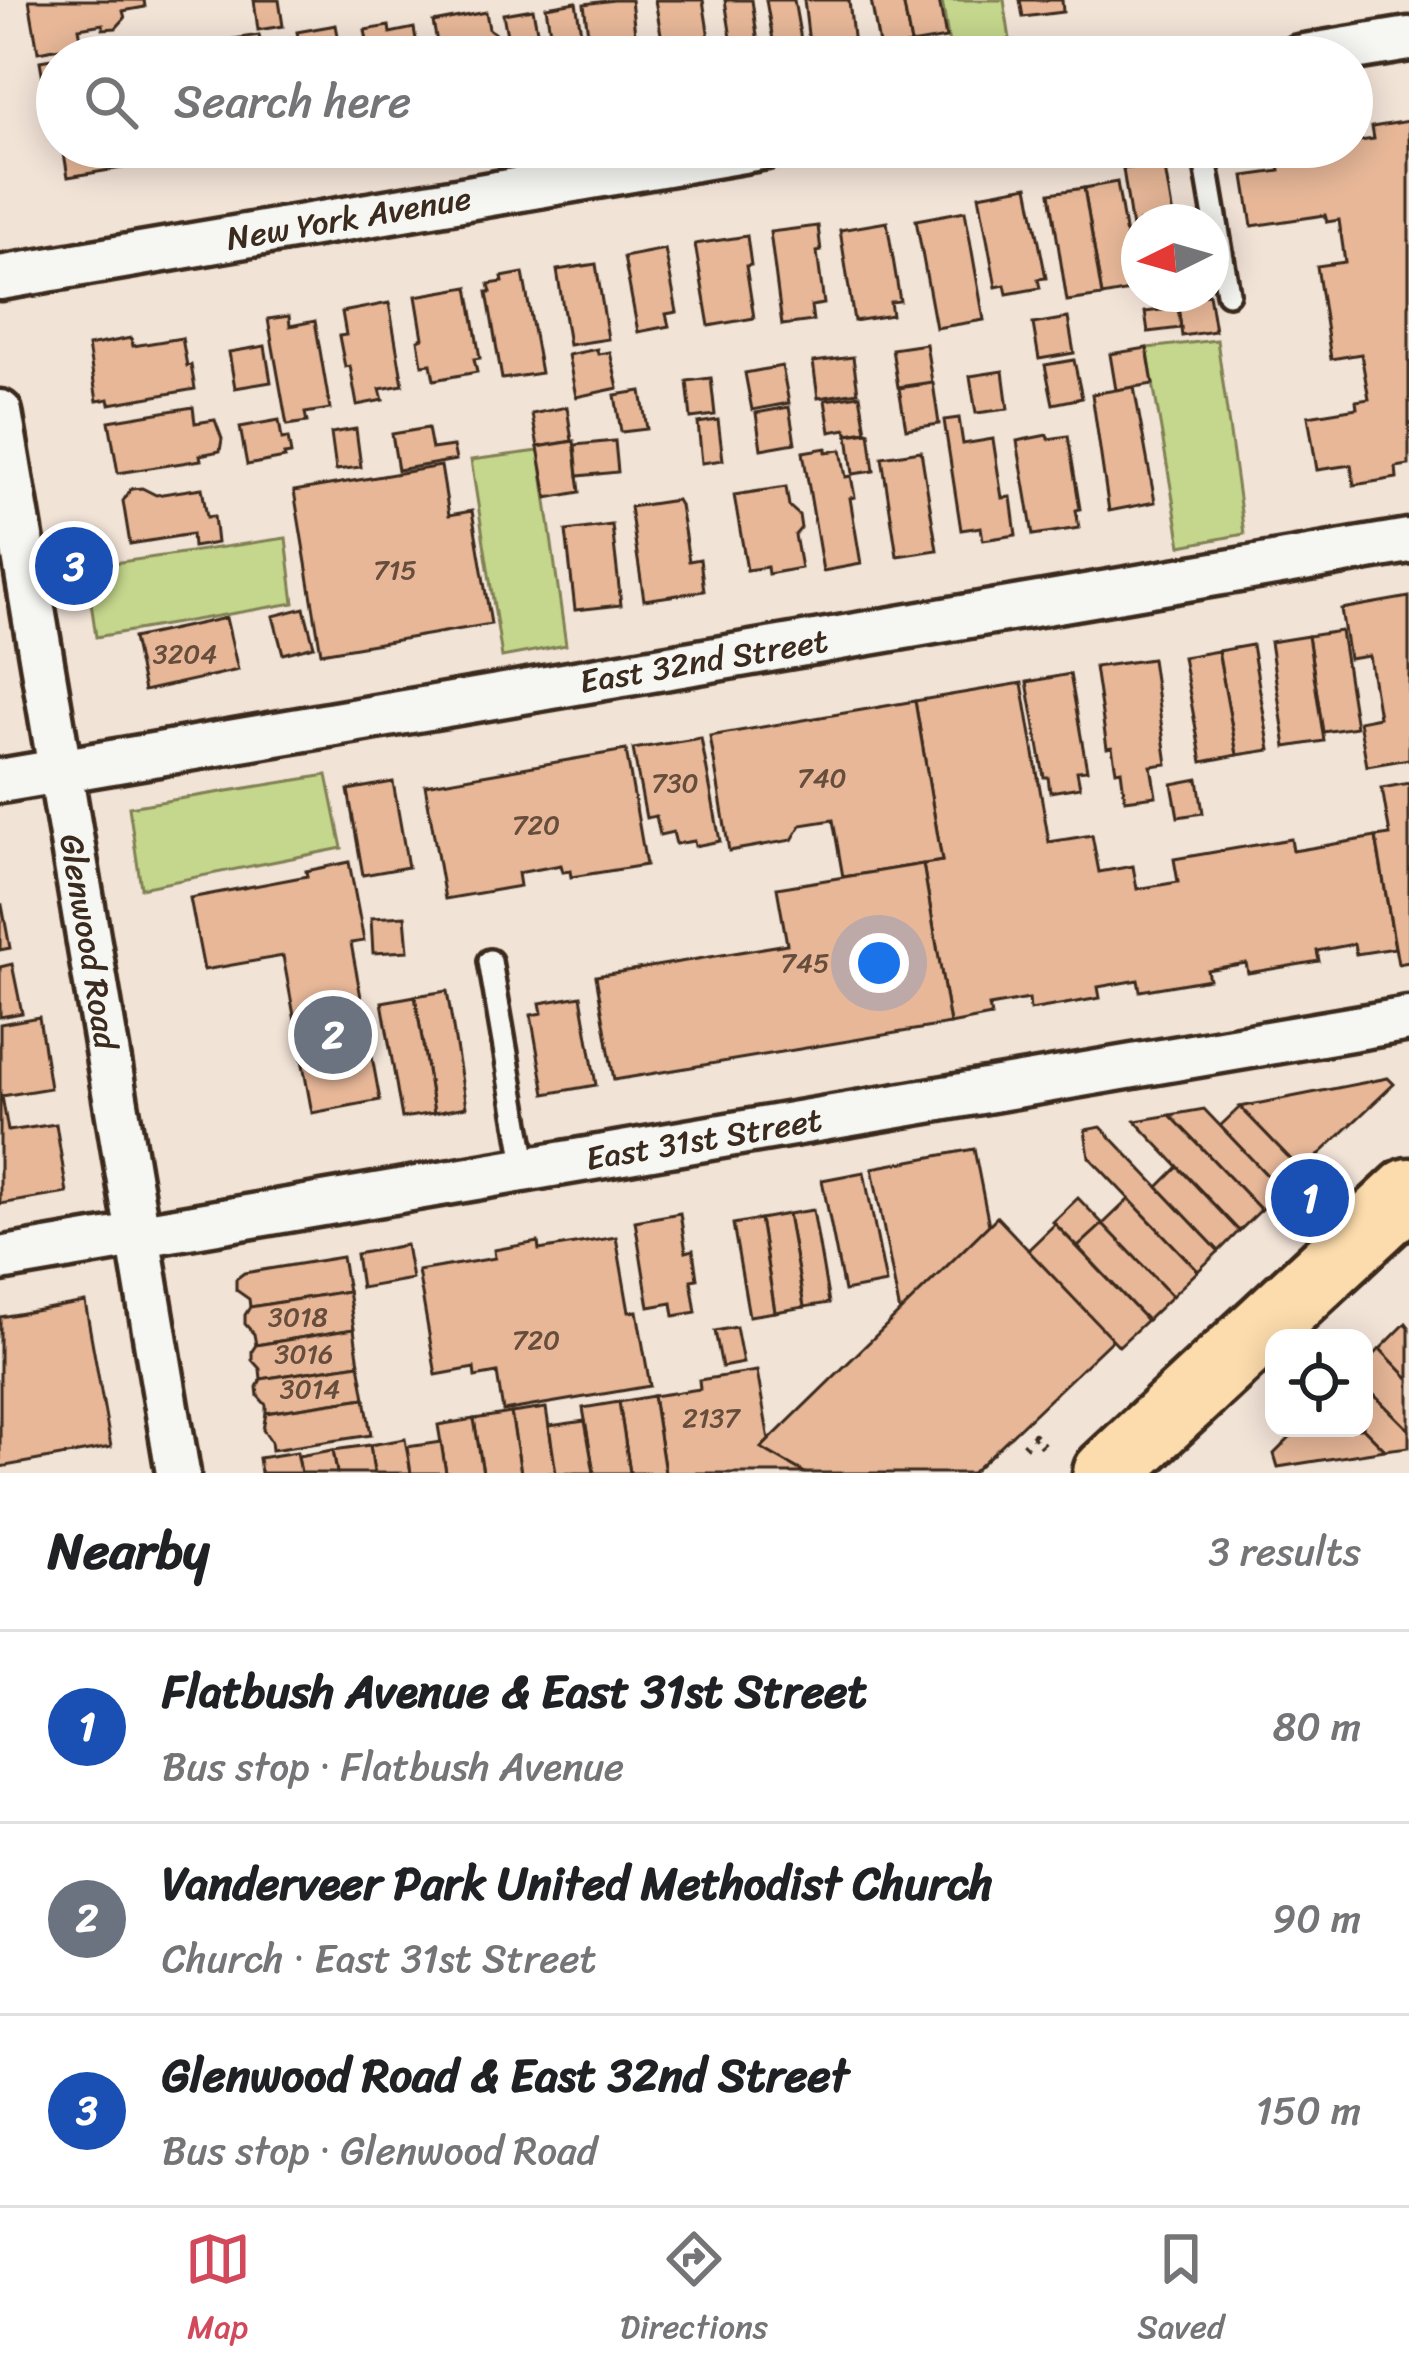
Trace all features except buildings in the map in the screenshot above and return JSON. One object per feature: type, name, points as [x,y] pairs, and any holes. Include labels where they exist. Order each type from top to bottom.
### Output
[{"type":"main road","points":[[1107,1473],[1409,1192]]},
{"type":"street","points":[[1373,45],[1409,39]]},
{"type":"street","name":"New York Avenue","points":[[0,278],[643,168]]},
{"type":"street","name":"Glenwood Road","points":[[0,412],[178,1473]]},
{"type":"street","name":"East 32nd Street","points":[[0,781],[1409,541]]},
{"type":"street","name":"East 31st Street","points":[[0,1259],[1409,1019]]},
{"type":"lane","points":[[1207,168],[1213,204]]},
{"type":"lane","points":[[490,961],[526,1170]]},
{"type":"path","points":[[1024,1446],[1034,1436],[1043,1446]]},
{"type":"green space","points":[[942,0],[1004,0],[1009,36],[948,36]]},
{"type":"green space","points":[[1217,340],[1244,534],[1181,546],[1147,348]]},
{"type":"green space","points":[[539,451],[566,645],[502,657],[471,460]]},
{"type":"green space","points":[[286,538],[294,603],[96,637],[86,567]]},
{"type":"green space","points":[[327,775],[342,848],[141,888],[129,807]]},
{"type":"place","name":"Glenwood Road & East 32nd Street","points":[[74,566]]},
{"type":"place","name":"Vanderveer Park United Methodist Church","points":[[333,1035]]},
{"type":"place","name":"Flatbush Avenue & East 31st Street","points":[[1310,1198]]}]
